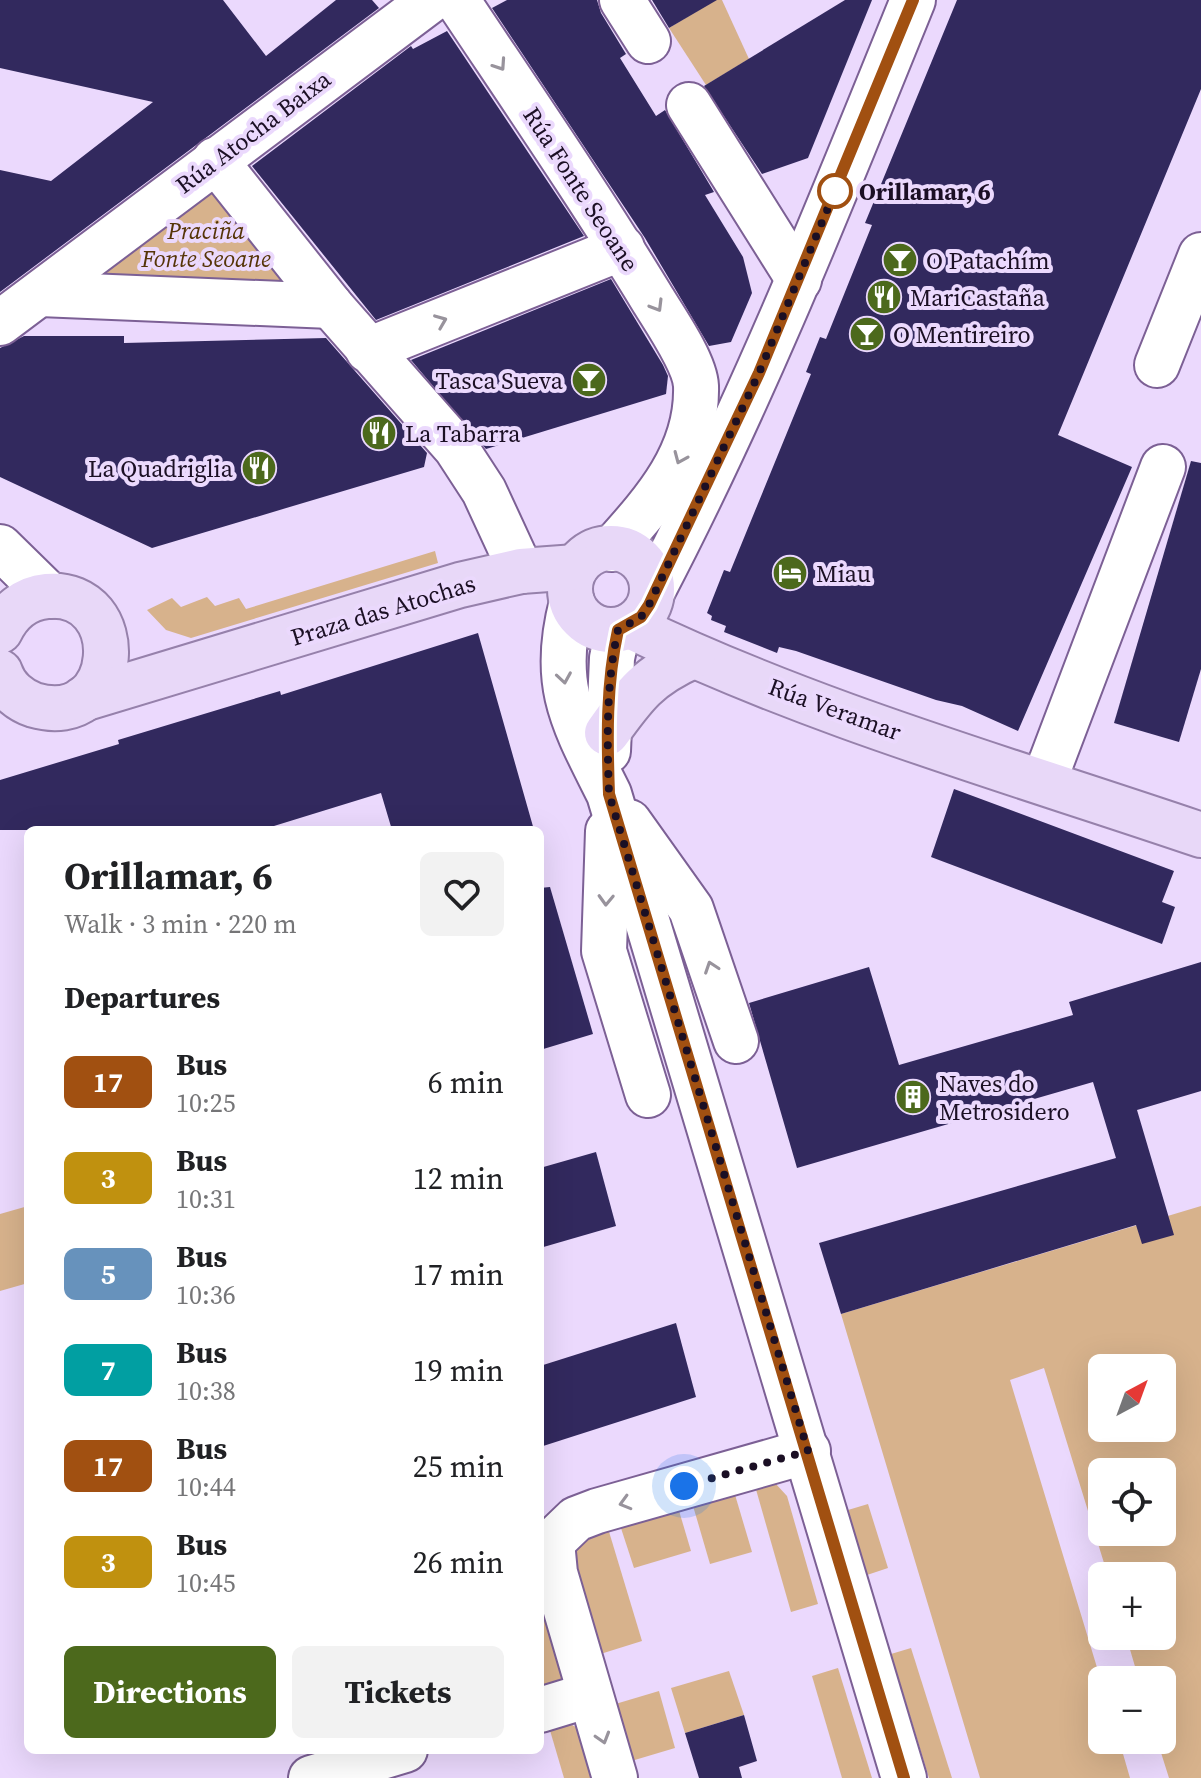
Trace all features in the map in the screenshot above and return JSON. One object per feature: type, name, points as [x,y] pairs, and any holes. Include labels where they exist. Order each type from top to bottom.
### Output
[{"type":"main road","points":[[636,558],[650,579],[633,616],[590,624],[587,573],[636,558]]},
{"type":"main road","name":"Praza das Atochas","points":[[0,726],[460,585],[521,571],[587,573]]},
{"type":"main road","points":[[70,603],[100,623],[108,656],[104,673],[72,703]]},
{"type":"main road","points":[[0,631],[21,605],[70,603],[145,652],[192,667]]},
{"type":"main road","name":"Rúa Veramar","points":[[633,616],[693,656],[790,694],[1201,835]]},
{"type":"main road","points":[[607,733],[639,688],[659,671],[693,656]]},
{"type":"main road","name":"Praza das Atochas","points":[[0,672],[12,692],[26,702],[72,703]]},
{"type":"street","name":"Rúa Atocha Baixa","points":[[0,323],[431,0]]},
{"type":"street","name":"Rúa Fonte Seoane","points":[[457,0],[622,248],[675,336],[696,383],[694,424],[676,468],[650,507],[587,573]]},
{"type":"street","points":[[622,0],[648,41]]},
{"type":"street","points":[[648,1095],[604,951],[609,794],[607,733],[612,658],[710,482],[799,280],[913,0]]},
{"type":"street","points":[[689,105],[799,280]]},
{"type":"street","points":[[215,160],[331,306],[456,448],[484,491],[521,571]]},
{"type":"street","points":[[368,350],[622,248]]},
{"type":"street","points":[[1157,365],[1201,255]]},
{"type":"street","points":[[40,294],[331,306]]},
{"type":"street","points":[[1044,781],[1163,467]]},
{"type":"street","points":[[0,547],[70,603]]},
{"type":"street","points":[[587,573],[563,634],[561,673],[574,724],[609,794],[691,909],[736,1041]]},
{"type":"street","points":[[609,794],[904,1778]]},
{"type":"street","points":[[615,1778],[551,1555],[552,1542],[576,1519],[597,1511],[808,1451]]},
{"type":"street","points":[[544,1709],[589,1695]]},
{"type":"street","points":[[311,1778],[392,1754]]},
{"type":"green space","points":[[715,0],[722,0],[749,59],[706,85],[669,28]]},
{"type":"green space","name":"Praciña Fonte Seoane","points":[[213,186],[293,284],[84,285]]},
{"type":"green space","points":[[435,551],[438,563],[191,638],[166,630],[147,610],[172,598],[181,607],[207,597],[215,606],[239,598],[246,609]]},
{"type":"green space","points":[[1201,1206],[1201,1778],[1169,1778],[1161,1754],[1176,1754],[1176,1666],[1135,1666],[1130,1650],[1176,1650],[1176,1562],[1104,1562],[1099,1546],[1176,1546],[1176,1458],[1088,1458],[1088,1511],[1044,1368],[1010,1380],[1088,1638],[1088,1650],[1092,1650],[1097,1666],[1088,1666],[1088,1754],[1123,1754],[1130,1778],[980,1778],[841,1314]]},
{"type":"green space","points":[[24,1207],[24,1284],[0,1291],[0,1214]]},
{"type":"green space","points":[[753,1479],[775,1483],[787,1496],[818,1604],[791,1612]]},
{"type":"green space","points":[[733,1488],[752,1552],[710,1564],[691,1499]]},
{"type":"green space","points":[[677,1504],[691,1551],[634,1568],[619,1522]]},
{"type":"green space","points":[[868,1504],[888,1568],[867,1575],[848,1510]]},
{"type":"green space","points":[[607,1525],[642,1641],[594,1656],[567,1563],[573,1539]]},
{"type":"green space","points":[[544,1599],[565,1684],[544,1696]]},
{"type":"green space","points":[[911,1648],[952,1778],[929,1778],[891,1654]]},
{"type":"green space","points":[[838,1668],[872,1778],[842,1778],[812,1676]]},
{"type":"green space","points":[[729,1671],[744,1715],[685,1733],[671,1688]]},
{"type":"green space","points":[[659,1691],[675,1748],[628,1762],[612,1705]]},
{"type":"green space","points":[[572,1725],[582,1730],[603,1778],[564,1778],[549,1727]]},
{"type":"building","points":[[0,0],[223,0],[266,56],[336,0],[372,0],[379,8],[0,292],[0,170],[51,181],[153,102],[0,68]]},
{"type":"building","points":[[507,0],[597,0],[601,13],[626,54],[620,58],[656,116],[665,110],[714,192],[705,195],[743,257],[752,293],[731,342],[709,346],[645,238],[492,8]]},
{"type":"building","points":[[652,0],[717,0],[669,28]]},
{"type":"building","points":[[845,0],[872,0],[808,158],[762,174],[704,86]]},
{"type":"building","points":[[957,0],[1201,0],[1201,89],[1058,435],[1132,467],[1018,731],[962,706],[936,700],[796,651],[779,647],[777,653],[724,632],[726,626],[711,620],[712,616],[707,613],[724,570],[730,572],[811,374],[806,372],[820,337],[826,339],[872,225],[865,223]]},
{"type":"building","points":[[447,31],[584,236],[376,320],[252,166],[411,46],[413,49]]},
{"type":"building","points":[[611,279],[663,365],[668,376],[666,394],[486,449],[411,360]]},
{"type":"building","points":[[24,336],[124,336],[124,343],[326,338],[427,453],[424,467],[152,548],[0,477],[0,348]]},
{"type":"building","points":[[1191,461],[1201,463],[1201,669],[1179,742],[1114,723]]},
{"type":"building","points":[[478,633],[533,826],[391,826],[381,793],[274,826],[24,826],[24,830],[0,830],[0,780],[280,691],[281,695]]},
{"type":"building","points":[[954,789],[1174,871],[1162,902],[1175,907],[1162,944],[931,857]]},
{"type":"building","points":[[550,887],[593,1034],[544,1049],[544,888]]},
{"type":"building","points":[[1201,962],[1201,1091],[1137,1110],[1174,1235],[1142,1244],[1136,1225],[841,1314],[819,1243],[1116,1158],[1093,1082],[797,1168],[749,1003],[869,967],[899,1065],[1073,1015],[1069,1002]]},
{"type":"building","points":[[596,1152],[616,1226],[544,1247],[544,1167]]},
{"type":"building","points":[[676,1323],[696,1397],[544,1446],[544,1365]]},
{"type":"building","points":[[744,1715],[757,1761],[739,1767],[742,1778],[699,1778],[685,1733]]},
{"type":"bus line","name":"17","points":[[904,1778],[609,794],[607,733],[612,658],[618,630],[630,626],[649,605],[652,592],[710,482],[799,280],[913,0]]},
{"type":"place","name":"Orillamar, 6","points":[[835,191]]},
{"type":"place","name":"O Patachím","points":[[900,260]]},
{"type":"place","name":"MariCastaña","points":[[884,297]]},
{"type":"place","name":"O Mentireiro","points":[[867,334]]},
{"type":"place","name":"Tasca Sueva","points":[[589,380]]},
{"type":"place","name":"La Tabarra","points":[[379,433]]},
{"type":"place","name":"La Quadriglia","points":[[259,468]]},
{"type":"place","name":"Miau","points":[[790,573]]},
{"type":"place","name":"Naves do Metrosidero","points":[[913,1097]]},
{"type":"route","points":[[684,1486],[808,1451],[609,794],[607,733],[612,658],[618,630],[630,626],[649,605],[652,592],[710,482],[835,191]]}]
